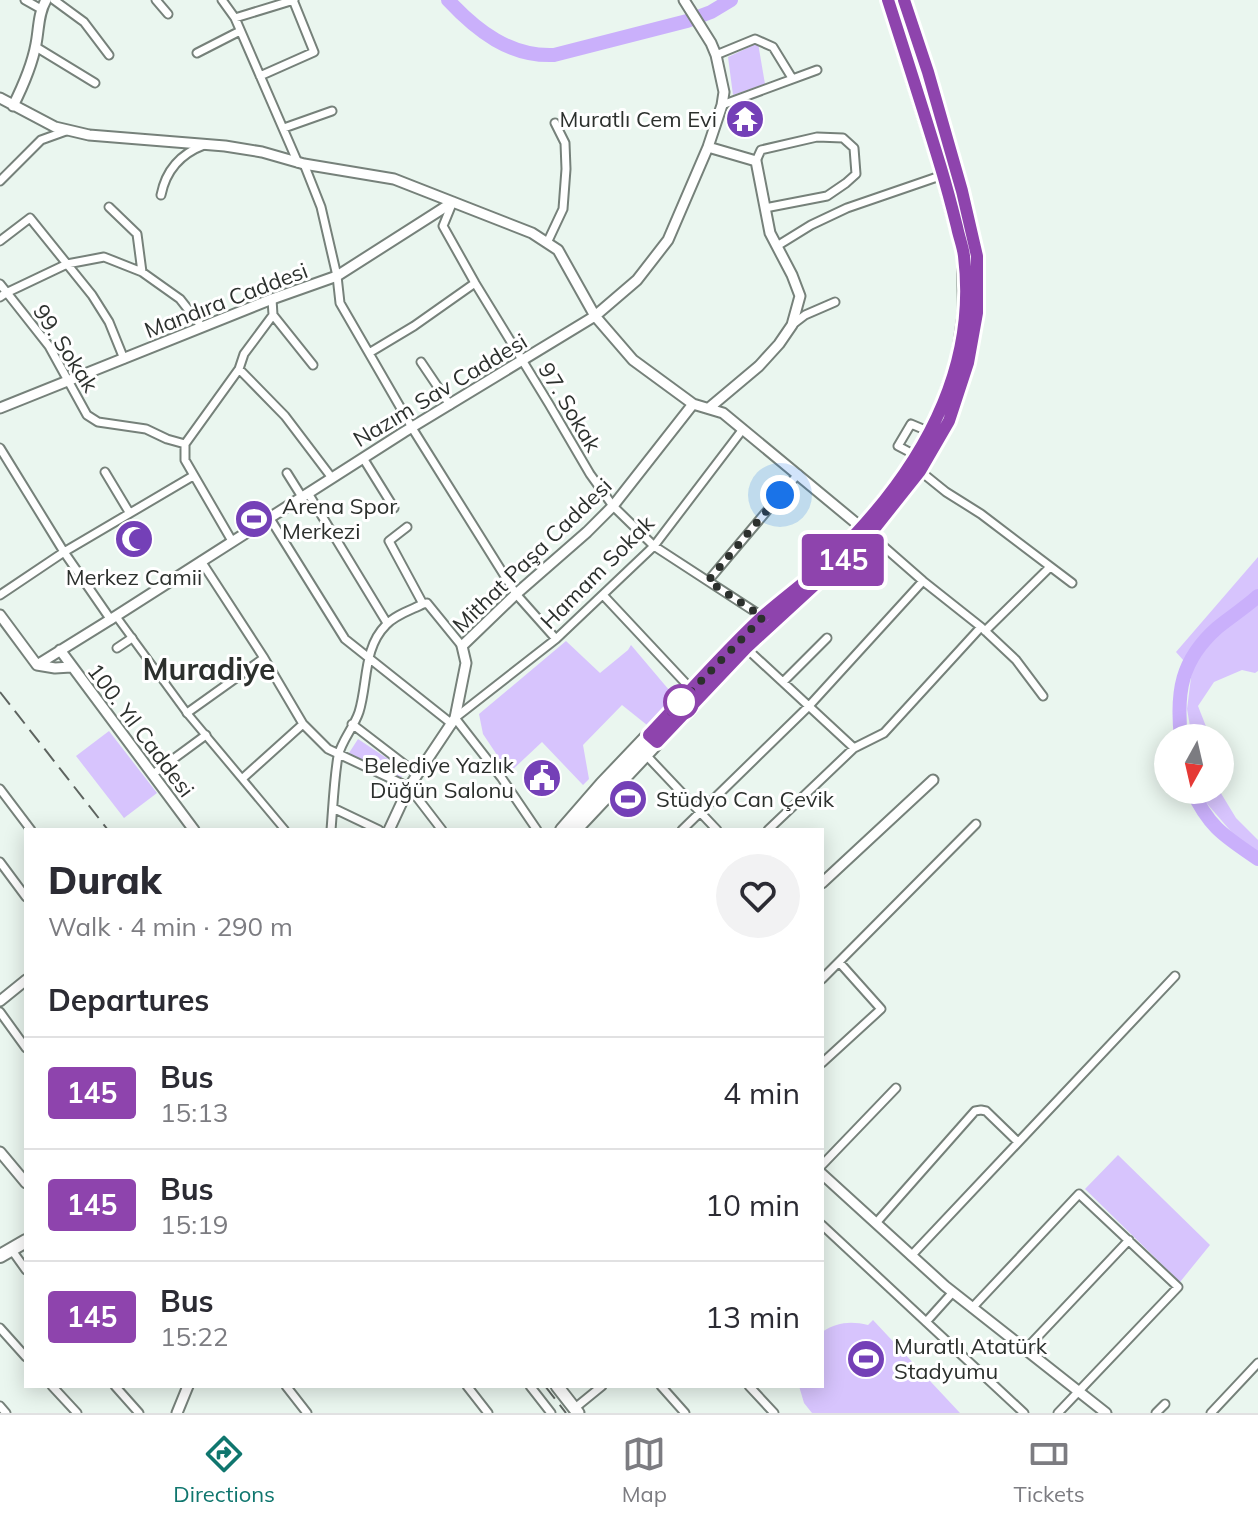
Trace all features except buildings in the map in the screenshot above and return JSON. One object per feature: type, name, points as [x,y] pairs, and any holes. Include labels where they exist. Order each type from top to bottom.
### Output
[{"type":"main road","points":[[576,828],[606,788],[646,755],[653,738],[692,690],[763,617],[866,531],[917,456],[939,415],[958,360],[965,312],[964,255],[943,175],[888,0]]},
{"type":"main road","points":[[564,828],[866,531],[920,471],[949,421],[968,363],[977,313],[977,256],[962,191],[904,0]]},
{"type":"main road","points":[[5,1252],[24,1242]]},
{"type":"main road","points":[[559,1388],[576,1410]]},
{"type":"street","points":[[25,0],[43,5],[36,47],[23,86],[5,104],[55,127],[89,135],[206,144],[262,152],[301,163],[394,179],[532,233],[558,250],[595,316],[633,360],[693,404],[723,413],[798,474],[983,629],[1016,660],[1043,696]]},
{"type":"street","points":[[54,0],[84,22],[109,55]]},
{"type":"street","points":[[156,0],[168,14]]},
{"type":"street","points":[[222,0],[235,18],[321,207],[340,303],[412,427],[516,594],[556,639]]},
{"type":"street","points":[[235,18],[293,0],[314,52],[260,76]]},
{"type":"street","name":"Nazım Sav Caddesi","points":[[34,662],[114,618],[412,427],[595,316],[637,280],[668,240],[708,147],[722,105],[724,92],[716,55],[684,0]]},
{"type":"street","points":[[197,53],[240,31]]},
{"type":"street","points":[[716,55],[755,39],[773,47],[792,78]]},
{"type":"street","points":[[36,47],[95,83]]},
{"type":"street","points":[[722,105],[817,70]]},
{"type":"street","points":[[284,128],[332,111]]},
{"type":"street","points":[[547,243],[563,209],[566,169],[565,143],[555,123]]},
{"type":"street","points":[[0,181],[41,140],[68,130]]},
{"type":"street","points":[[765,208],[827,196],[856,174],[854,148],[843,138],[817,137],[761,150],[756,161],[765,208],[770,233],[800,296],[792,325]]},
{"type":"street","points":[[161,195],[167,173],[177,161],[188,151],[206,144]]},
{"type":"street","points":[[708,147],[756,161]]},
{"type":"street","points":[[777,246],[847,208],[943,175]]},
{"type":"street","name":"Mandıra Caddesi","points":[[0,408],[337,276],[453,202]]},
{"type":"street","name":"97. Sokak","points":[[453,202],[443,226],[522,362],[613,506],[654,546],[763,617]]},
{"type":"street","points":[[109,207],[137,234],[142,272]]},
{"type":"street","points":[[0,241],[30,218],[92,295],[109,322],[124,359]]},
{"type":"street","points":[[3,295],[67,264],[104,257],[142,272],[180,299],[202,327]]},
{"type":"street","points":[[369,353],[475,283]]},
{"type":"street","name":"99. Sokak","points":[[0,284],[3,295],[49,346],[87,415],[98,422],[146,429],[185,444]]},
{"type":"street","points":[[272,299],[273,315],[313,365]]},
{"type":"street","points":[[709,408],[759,366],[792,325],[805,315],[835,302]]},
{"type":"street","points":[[232,541],[185,460],[185,444],[273,315]]},
{"type":"street","points":[[421,362],[450,405]]},
{"type":"street","points":[[239,369],[285,416],[332,478]]},
{"type":"street","name":"Mithat Paşa Caddesi","points":[[390,828],[409,787],[453,721],[466,663],[462,646],[613,506],[693,404]]},
{"type":"street","points":[[917,456],[898,446],[911,424],[930,432]]},
{"type":"street","name":"Hamam Sokak","points":[[453,721],[556,639],[654,546],[743,429]]},
{"type":"street","points":[[0,448],[64,552],[187,713],[283,828]]},
{"type":"street","points":[[363,458],[394,508]]},
{"type":"street","points":[[920,471],[1072,583]]},
{"type":"street","points":[[105,472],[129,512]]},
{"type":"street","points":[[287,473],[305,495],[387,623]]},
{"type":"street","points":[[708,581],[798,474]]},
{"type":"street","points":[[0,595],[64,552],[193,476]]},
{"type":"street","points":[[269,517],[345,639],[453,721],[501,777],[536,828]]},
{"type":"street","points":[[407,527],[389,541],[425,603],[462,646]]},
{"type":"street","points":[[201,561],[303,724],[328,749],[409,787],[440,828]]},
{"type":"street","points":[[770,828],[854,748],[884,733],[983,629],[1050,567]]},
{"type":"street","points":[[684,828],[809,706],[923,581]]},
{"type":"street","points":[[603,595],[692,690]]},
{"type":"street","points":[[331,828],[339,754],[358,715],[375,638],[387,623],[425,603]]},
{"type":"street","points":[[0,615],[34,662],[55,668],[71,667]]},
{"type":"street","points":[[117,648],[132,638]]},
{"type":"street","points":[[783,682],[827,638]]},
{"type":"street","points":[[746,648],[854,748]]},
{"type":"street","name":"100. Yıl Caddesi","points":[[60,650],[192,828]]},
{"type":"street","points":[[187,713],[264,658]]},
{"type":"street","points":[[243,778],[303,724]]},
{"type":"street","points":[[352,724],[417,774]]},
{"type":"street","points":[[157,771],[206,735]]},
{"type":"street","points":[[646,755],[715,828]]},
{"type":"street","points":[[824,881],[933,780]]},
{"type":"street","points":[[0,789],[29,828]]},
{"type":"street","points":[[333,808],[375,828]]},
{"type":"street","points":[[824,977],[976,824]]},
{"type":"street","points":[[0,862],[24,894]]},
{"type":"street","points":[[824,1061],[881,1009],[839,962]]},
{"type":"street","points":[[911,1256],[1175,976]]},
{"type":"street","points":[[0,1001],[24,982]]},
{"type":"street","points":[[0,1012],[24,1045]]},
{"type":"street","points":[[824,1163],[896,1088]]},
{"type":"street","points":[[876,1223],[975,1111],[986,1111],[1018,1142]]},
{"type":"street","points":[[0,1152],[24,1181]]},
{"type":"street","points":[[824,1177],[972,1308],[1106,1413]]},
{"type":"street","points":[[972,1308],[1079,1194],[1178,1287],[1058,1413]]},
{"type":"street","points":[[824,1227],[1024,1413]]},
{"type":"street","points":[[1025,1350],[1129,1240]]},
{"type":"street","points":[[5,1252],[24,1268]]},
{"type":"street","points":[[926,1322],[953,1292]]},
{"type":"street","points":[[0,1328],[24,1355]]},
{"type":"street","points":[[1211,1413],[1258,1363]]},
{"type":"street","points":[[54,1388],[77,1413]]},
{"type":"street","points":[[117,1388],[139,1413]]},
{"type":"street","points":[[177,1413],[187,1388]]},
{"type":"street","points":[[288,1388],[307,1413]]},
{"type":"street","points":[[469,1388],[488,1413]]},
{"type":"street","points":[[532,1388],[551,1413]]},
{"type":"street","points":[[576,1410],[600,1388]]},
{"type":"street","points":[[663,1388],[685,1413]]},
{"type":"street","points":[[751,1388],[774,1413]]},
{"type":"street","points":[[1156,1413],[1165,1404]]},
{"type":"street","points":[[0,1406],[6,1413]]},
{"type":"shaded area","points":[[758,43],[765,84],[733,95],[728,57]]},
{"type":"shaded area","points":[[1258,557],[1258,671],[1242,670],[1214,682],[1198,706],[1205,724],[1190,724],[1187,709],[1192,670],[1176,652]]},
{"type":"shaded area","points":[[566,641],[600,673],[631,645],[675,697],[647,725],[622,705],[583,745],[589,779],[583,785],[542,742],[509,773],[483,734],[479,714]]},
{"type":"shaded area","points":[[109,731],[157,793],[124,818],[76,756]]},
{"type":"shaded area","points":[[358,739],[406,771],[399,780],[349,753]]},
{"type":"shaded area","points":[[1207,804],[1228,804],[1236,818],[1258,840],[1258,855],[1241,843]]},
{"type":"shaded area","points":[[1118,1155],[1210,1245],[1180,1282],[1085,1189]]},
{"type":"shaded area","name":"Muratlı Atatürk Stadyumu","points":[[873,1320],[960,1413],[812,1413],[804,1403],[800,1388],[824,1388],[824,1331],[844,1323],[868,1325]]},
{"type":"waterway","points":[[448,0],[495,40],[523,52],[554,55],[687,21],[731,0]]},
{"type":"waterway","points":[[1180,724],[1181,691],[1195,652],[1217,628],[1258,596]]},
{"type":"waterway","points":[[1199,804],[1228,838],[1258,859]]},
{"type":"railway","points":[[0,692],[106,828]]},
{"type":"railway","points":[[547,1388],[566,1413]]},
{"type":"bus line","name":"145","points":[[888,0],[943,175],[964,255],[965,312],[958,360],[939,415],[913,463],[862,528],[763,617],[649,735],[657,742],[746,648],[870,534],[920,471],[949,421],[968,363],[977,313],[977,256],[962,191],[904,0]]},
{"type":"place","name":"Muratlı Cem Evi","points":[[745,119]]},
{"type":"place","name":"Arena Spor Merkezi","points":[[254,519]]},
{"type":"place","name":"Merkez Camii","points":[[134,539]]},
{"type":"place","name":"Belediye Yazlık Düğün Salonu","points":[[542,778]]},
{"type":"place","name":"Stüdyo Can Çevik","points":[[628,799]]},
{"type":"place","name":"Muratlı Atatürk Stadyumu","points":[[866,1359]]},
{"type":"district","name":"Muradiye","points":[[209,669]]},
{"type":"route","points":[[681,702],[671,712],[763,617],[708,581],[780,495]]}]
